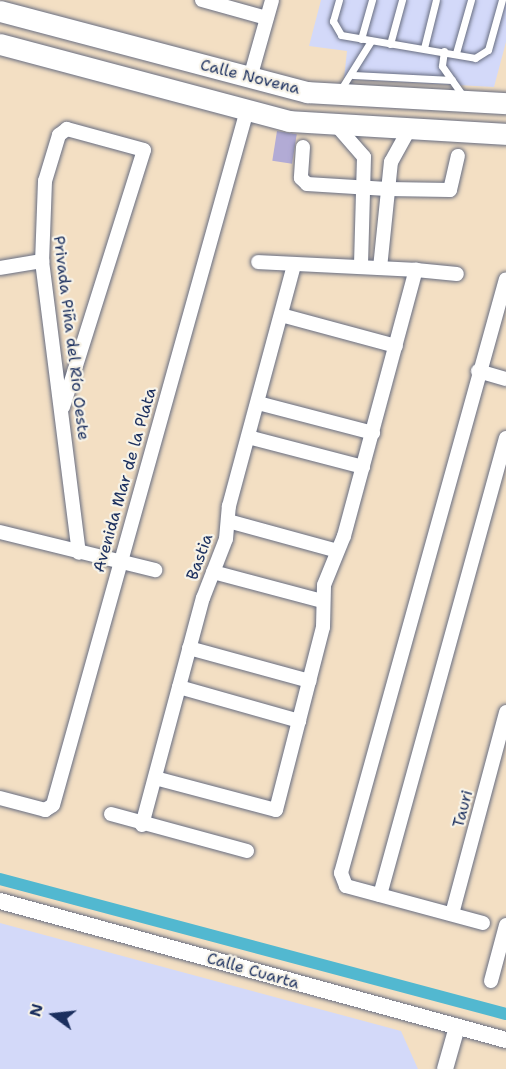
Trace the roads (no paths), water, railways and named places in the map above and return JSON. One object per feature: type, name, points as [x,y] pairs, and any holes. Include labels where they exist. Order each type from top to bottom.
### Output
[{"type":"main road","name":"Calle Novena","points":[[0,11],[250,78],[338,94],[506,103]]},
{"type":"main road","name":"Calle Novena","points":[[0,44],[247,110],[337,126],[506,134]]},
{"type":"street","points":[[202,0],[267,18]]},
{"type":"street","points":[[250,78],[272,0]]},
{"type":"street","name":"Avenida Mar de la Plata","points":[[0,798],[38,809],[53,805],[118,565],[247,110]]},
{"type":"street","points":[[337,126],[364,157],[366,187],[361,267]]},
{"type":"street","name":"Privada Piña del Río Oeste","points":[[63,406],[144,150],[62,130],[45,181],[42,261],[63,406],[79,553]]},
{"type":"street","points":[[380,268],[391,162],[409,130]]},
{"type":"street","points":[[303,147],[301,178],[307,184],[387,189],[450,190],[458,156]]},
{"type":"street","points":[[0,268],[42,261]]},
{"type":"street","points":[[258,262],[458,274]]},
{"type":"street","name":"Bastia","points":[[142,825],[189,648],[228,521],[294,265]]},
{"type":"street","points":[[155,778],[276,810],[323,627],[321,601],[334,550],[344,536],[416,270]]},
{"type":"street","points":[[483,924],[346,886],[341,873],[478,371],[506,279]]},
{"type":"street","points":[[281,315],[396,346]]},
{"type":"street","points":[[478,371],[506,379]]},
{"type":"street","points":[[258,403],[373,433]]},
{"type":"street","points":[[248,437],[363,467]]},
{"type":"street","points":[[380,895],[506,438]]},
{"type":"street","points":[[228,521],[334,550]]},
{"type":"street","points":[[0,532],[118,565],[155,570]]},
{"type":"street","points":[[213,572],[321,601]]},
{"type":"street","points":[[189,648],[310,681]]},
{"type":"street","points":[[179,687],[299,721]]},
{"type":"street","name":"Tauri","points":[[452,914],[506,712]]},
{"type":"street","points":[[111,814],[142,825],[247,851]]},
{"type":"street","name":"Calle Cuarta","points":[[0,901],[506,1040]]},
{"type":"street","points":[[491,981],[506,925]]},
{"type":"street","points":[[446,1069],[457,1027]]},
{"type":"lane","points":[[339,0],[334,30],[371,41],[485,55],[502,0]]},
{"type":"lane","points":[[361,39],[372,0]]},
{"type":"lane","points":[[390,44],[402,0]]},
{"type":"lane","points":[[424,48],[436,0]]},
{"type":"lane","points":[[456,53],[471,0]]},
{"type":"lane","points":[[338,94],[352,75],[371,41]]},
{"type":"lane","points":[[444,51],[442,66],[466,101]]},
{"type":"lane","points":[[352,75],[452,80]]},
{"type":"waterway","points":[[0,879],[506,1014]]}]
